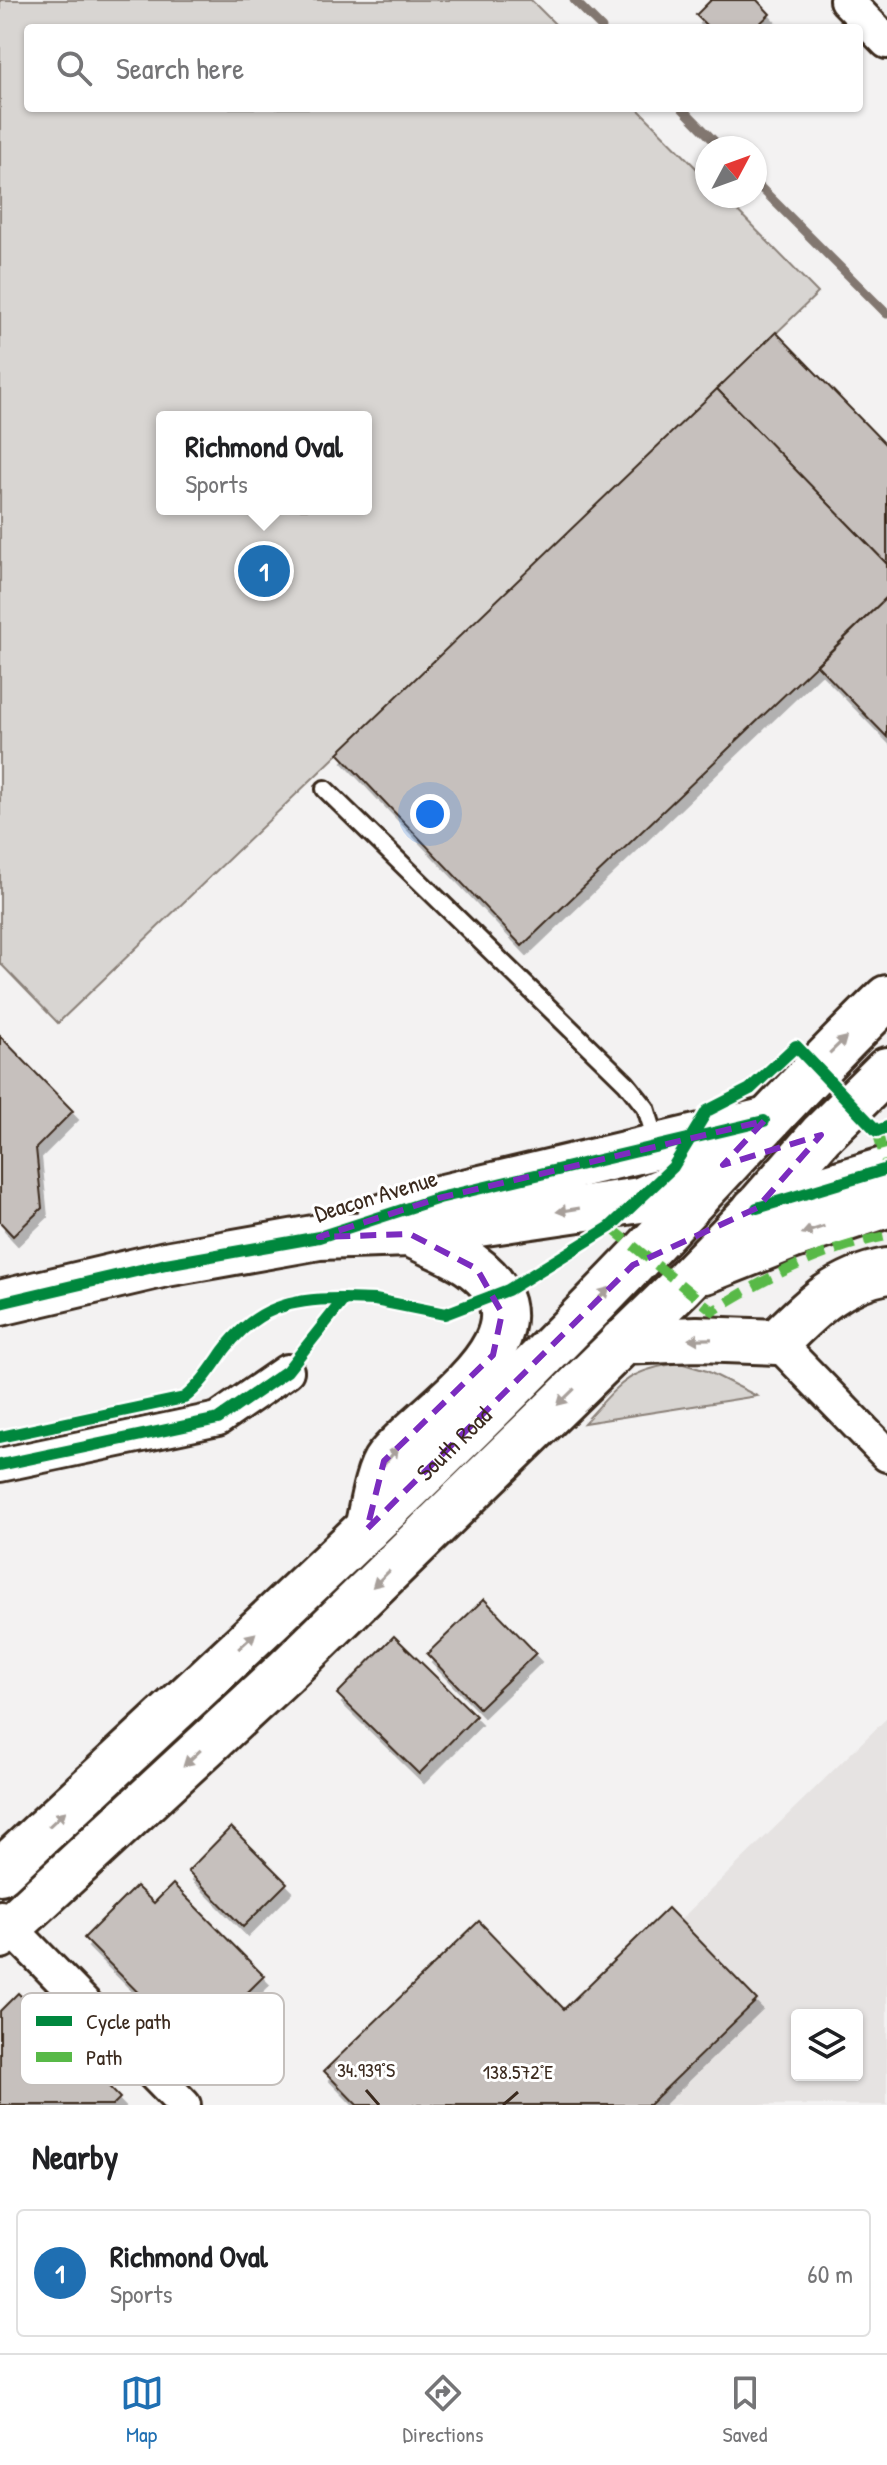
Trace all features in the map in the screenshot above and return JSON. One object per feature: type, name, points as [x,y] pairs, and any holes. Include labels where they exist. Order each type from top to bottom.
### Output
[{"type":"main road","name":"South Road","points":[[0,1872],[367,1529],[633,1265],[764,1121],[887,998]]},
{"type":"main road","name":"South Road","points":[[3,1927],[285,1672],[689,1278],[757,1208],[821,1135],[887,1070]]},
{"type":"main road","name":"Deacon Avenue","points":[[0,1303],[166,1264],[319,1237],[439,1198],[764,1121]]},
{"type":"main road","name":"Deacon Avenue","points":[[319,1237],[410,1234],[640,1200],[723,1165],[821,1135]]},
{"type":"main road","points":[[633,1265],[757,1208],[887,1169]]},
{"type":"main road","points":[[689,1278],[791,1237],[887,1205]]},
{"type":"main road","points":[[367,1529],[384,1461],[493,1355],[502,1329],[500,1304],[485,1276],[467,1262],[410,1234]]},
{"type":"main road","points":[[622,1342],[697,1339],[777,1342],[821,1298],[838,1286],[887,1271]]},
{"type":"street","points":[[846,0],[887,42]]},
{"type":"street","points":[[777,1342],[887,1455]]},
{"type":"street","points":[[0,1465],[218,1419],[287,1371]]},
{"type":"street","points":[[3,1927],[70,1993]]},
{"type":"street","points":[[164,2085],[184,2105]]},
{"type":"lane","points":[[325,789],[626,1083],[646,1108],[657,1145]]},
{"type":"highlighted area","points":[[764,1121],[723,1165],[821,1135],[757,1208],[633,1265],[367,1529],[384,1461],[493,1355],[502,1313],[477,1269],[410,1234],[319,1237],[439,1198]]},
{"type":"shaded area","points":[[0,0],[531,0],[555,24],[24,24],[24,112],[641,112],[695,167],[695,208],[735,208],[818,293],[58,1023],[0,963]]},
{"type":"shaded area","points":[[680,1363],[707,1371],[757,1396],[584,1423],[625,1381],[647,1370]]},
{"type":"shaded area","points":[[887,1718],[887,2105],[614,2105],[554,2043]]},
{"type":"building","points":[[711,0],[757,0],[770,14],[759,24],[705,24],[696,15]]},
{"type":"building","points":[[776,332],[887,446],[887,564],[717,389]]},
{"type":"building","points":[[717,389],[887,564],[887,597],[522,946],[338,753]]},
{"type":"building","points":[[887,597],[887,737],[817,665]]},
{"type":"building","points":[[0,1036],[73,1111],[36,1148],[42,1208],[13,1236],[0,1222]]},
{"type":"building","points":[[484,1599],[536,1653],[479,1708],[427,1654]]},
{"type":"building","points":[[394,1636],[476,1716],[419,1774],[337,1694]]},
{"type":"building","points":[[231,1827],[287,1883],[243,1927],[188,1871]]},
{"type":"building","points":[[173,1884],[264,1976],[247,1993],[138,1993],[84,1938],[136,1886],[154,1903]]},
{"type":"building","points":[[668,1908],[757,2000],[649,2105],[357,2105],[324,2071],[479,1921],[564,2009]]},
{"type":"building","points":[[18,1993],[20,1995],[20,2085],[107,2085],[120,2098],[113,2105],[0,2105],[0,2011]]},
{"type":"waterway","points":[[574,0],[598,24]]},
{"type":"waterway","points":[[686,112],[709,136]]},
{"type":"waterway","points":[[767,194],[887,314]]},
{"type":"marked path","points":[[877,1131],[887,1166]]},
{"type":"marked path","points":[[610,1227],[713,1311],[797,1265],[841,1248],[887,1236]]},
{"type":"cycle path","points":[[0,1465],[218,1419],[287,1371],[344,1299],[375,1300],[445,1314],[508,1290],[610,1227],[673,1167],[707,1111],[750,1089],[796,1046],[877,1131],[887,1127]]},
{"type":"cycle path","points":[[0,1303],[166,1264],[319,1237],[439,1198],[764,1121]]},
{"type":"cycle path","points":[[757,1208],[887,1169]]},
{"type":"cycle path","points":[[0,1437],[184,1398],[201,1382],[236,1335],[263,1315],[292,1303],[344,1299]]},
{"type":"place","name":"Richmond Oval","points":[[264,571]]}]
